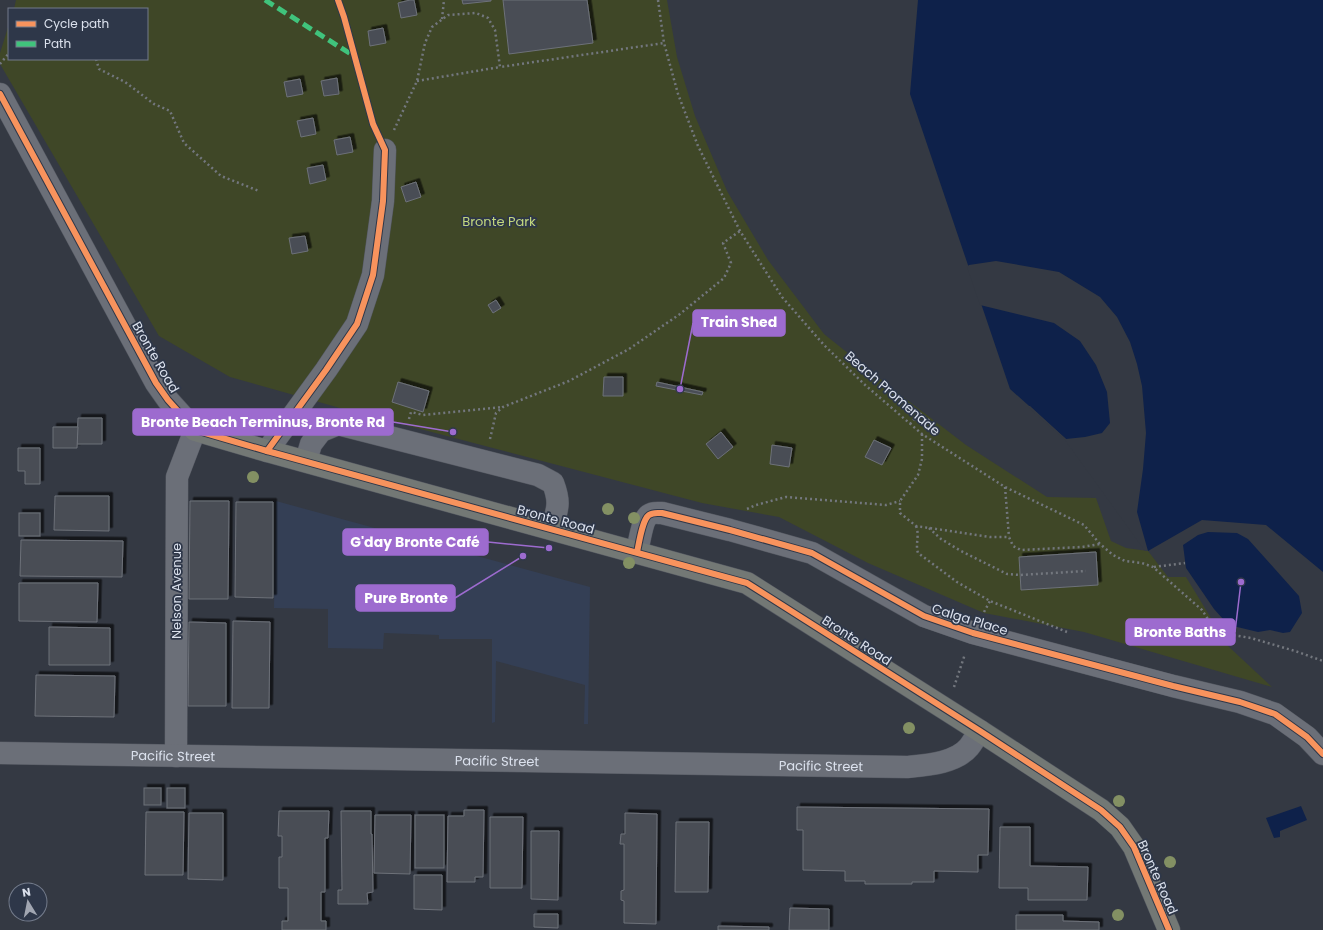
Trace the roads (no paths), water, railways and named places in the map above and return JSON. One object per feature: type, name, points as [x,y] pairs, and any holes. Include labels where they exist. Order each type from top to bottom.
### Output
[{"type":"main road","name":"Bronte Road","points":[[195,430],[747,583],[1101,810],[1120,827],[1134,846],[1169,930]]},
{"type":"street","name":"Bronte Road","points":[[0,94],[156,383],[168,400],[195,430]]},
{"type":"street","points":[[267,451],[326,370],[357,324],[372,275],[383,201],[385,150]]},
{"type":"street","points":[[306,461],[311,444],[321,431],[338,424],[538,475],[553,483],[558,496],[552,529]]},
{"type":"street","name":"Nelson Avenue","points":[[176,756],[177,477],[195,430]]},
{"type":"street","name":"Calga Place","points":[[637,552],[645,520],[650,514],[662,513],[812,553],[924,616],[973,633],[1172,686],[1240,702],[1275,714],[1307,737],[1323,754]]},
{"type":"street","name":"Pacific Street","points":[[0,753],[907,767],[932,765],[954,758],[969,748],[980,731]]},
{"type":"water","points":[[918,0],[1323,0],[1323,572],[1266,525],[1202,520],[1148,551],[1066,439],[1010,389],[910,94]]},
{"type":"water","points":[[1208,532],[1237,533],[1248,539],[1299,596],[1302,613],[1290,632],[1283,633],[1270,630],[1258,632],[1233,626],[1223,619],[1214,609],[1186,568],[1183,545],[1198,535]]},
{"type":"water","points":[[1301,806],[1307,820],[1280,831],[1280,837],[1274,838],[1266,818]]},
{"type":"place","name":"Train Shed","points":[[680,389]]},
{"type":"place","name":"Bronte Beach Terminus, Bronte Rd","points":[[453,432]]},
{"type":"place","name":"G'day Bronte Café","points":[[549,548]]},
{"type":"place","name":"Pure Bronte","points":[[523,556]]},
{"type":"place","name":"Bronte Baths","points":[[1241,582]]},
{"type":"park label","name":"Bronte Park","points":[[499,221]]}]
